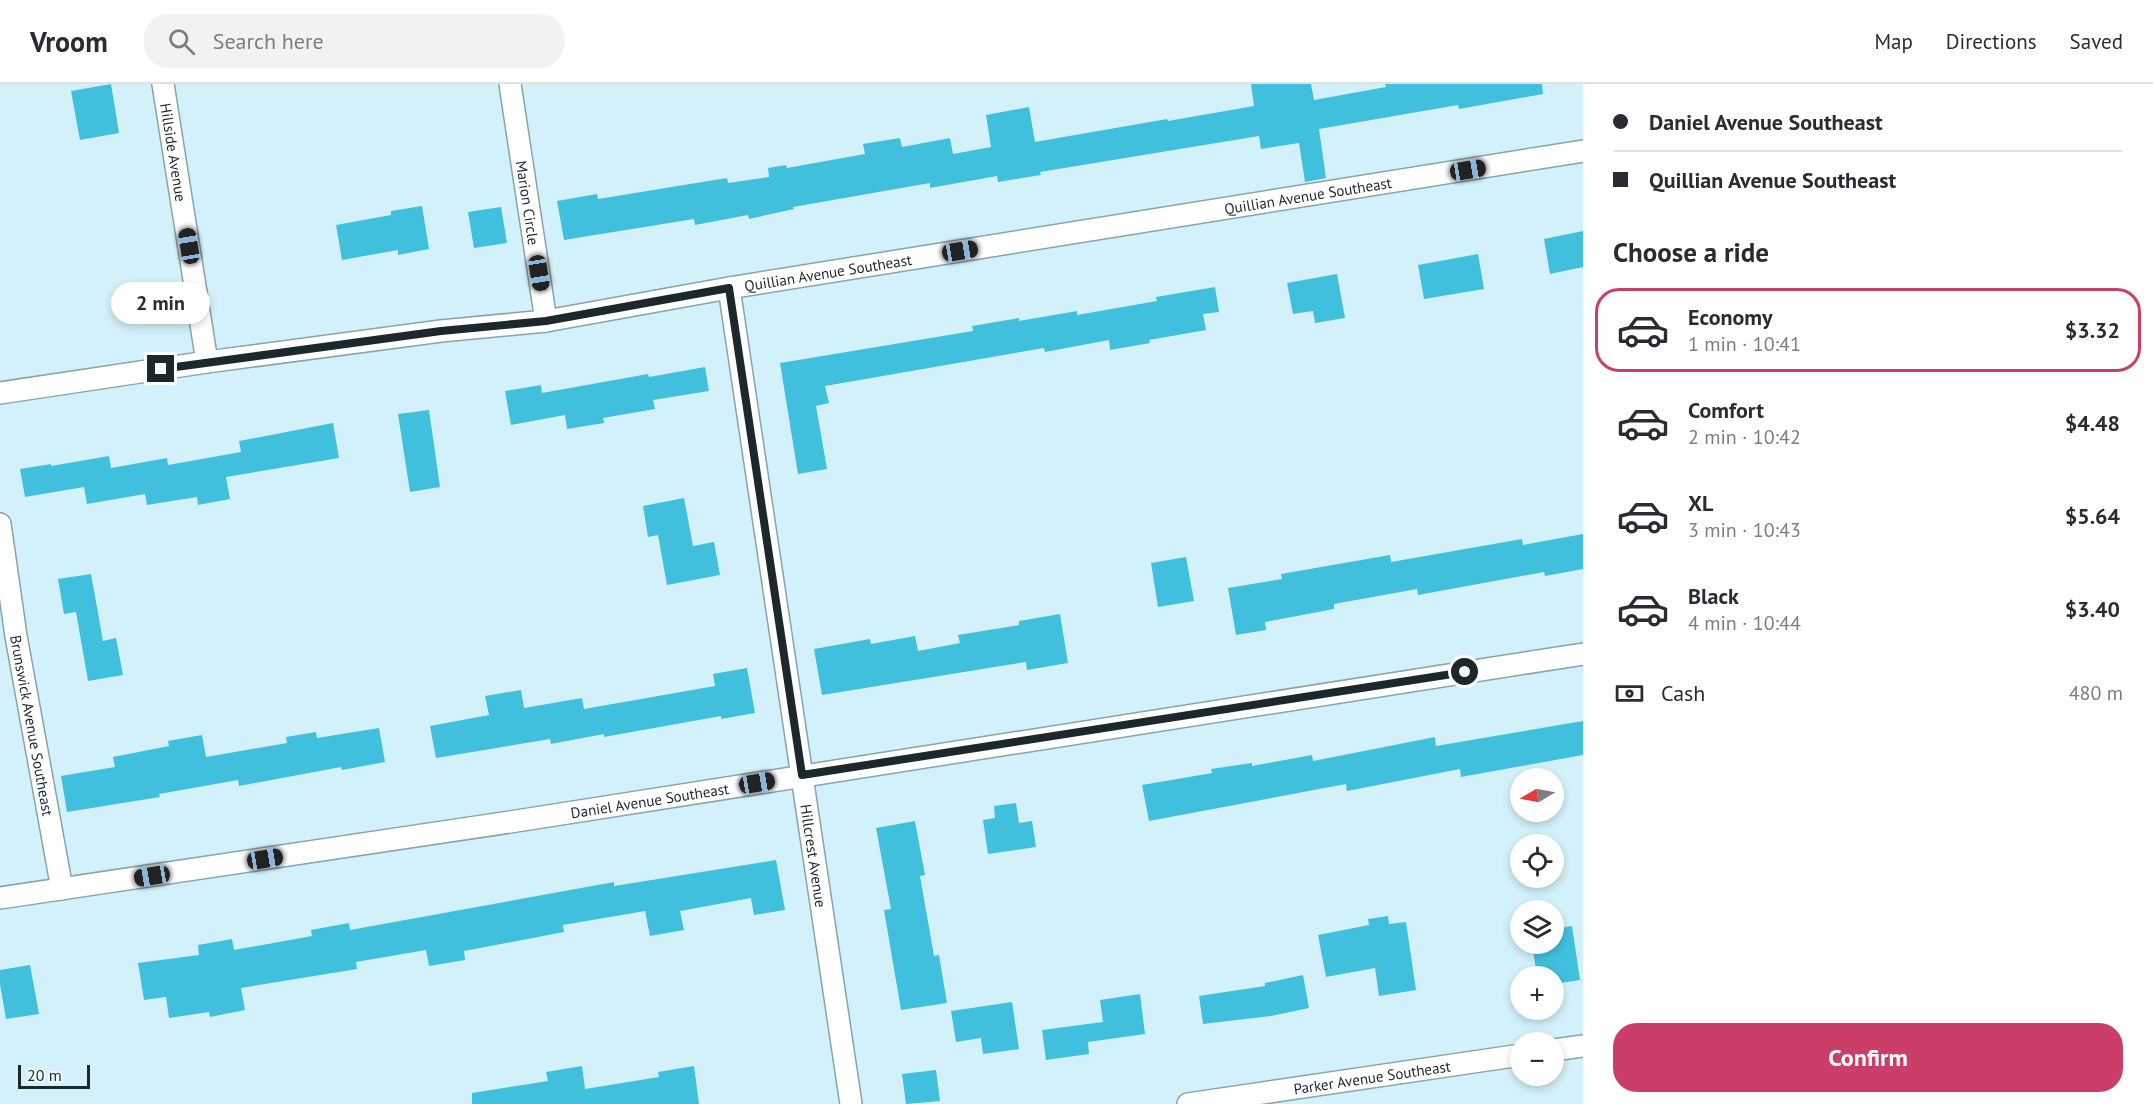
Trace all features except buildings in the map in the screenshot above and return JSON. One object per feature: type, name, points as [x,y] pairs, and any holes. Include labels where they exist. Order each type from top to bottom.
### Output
[{"type":"street","name":"Hillside Avenue","points":[[163,84],[207,362]]},
{"type":"street","name":"Marion Circle","points":[[510,84],[546,321]]},
{"type":"street","name":"Quillian Avenue Southeast","points":[[0,393],[207,362],[441,331],[546,321],[729,288],[1583,151]]},
{"type":"street","name":"Hillcrest Avenue","points":[[729,288],[851,1104]]},
{"type":"street","name":"Brunswick Avenue Southeast","points":[[0,524],[16,636],[62,889]]},
{"type":"street","name":"Daniel Avenue Southeast","points":[[0,898],[510,822],[1583,654]]},
{"type":"street","points":[[1564,1049],[1583,1046]]},
{"type":"street","name":"Parker Avenue Southeast","points":[[1188,1104],[1510,1057]]},
{"type":"route","points":[[161,369],[441,331],[546,321],[729,288],[802,775],[1465,672]]}]
